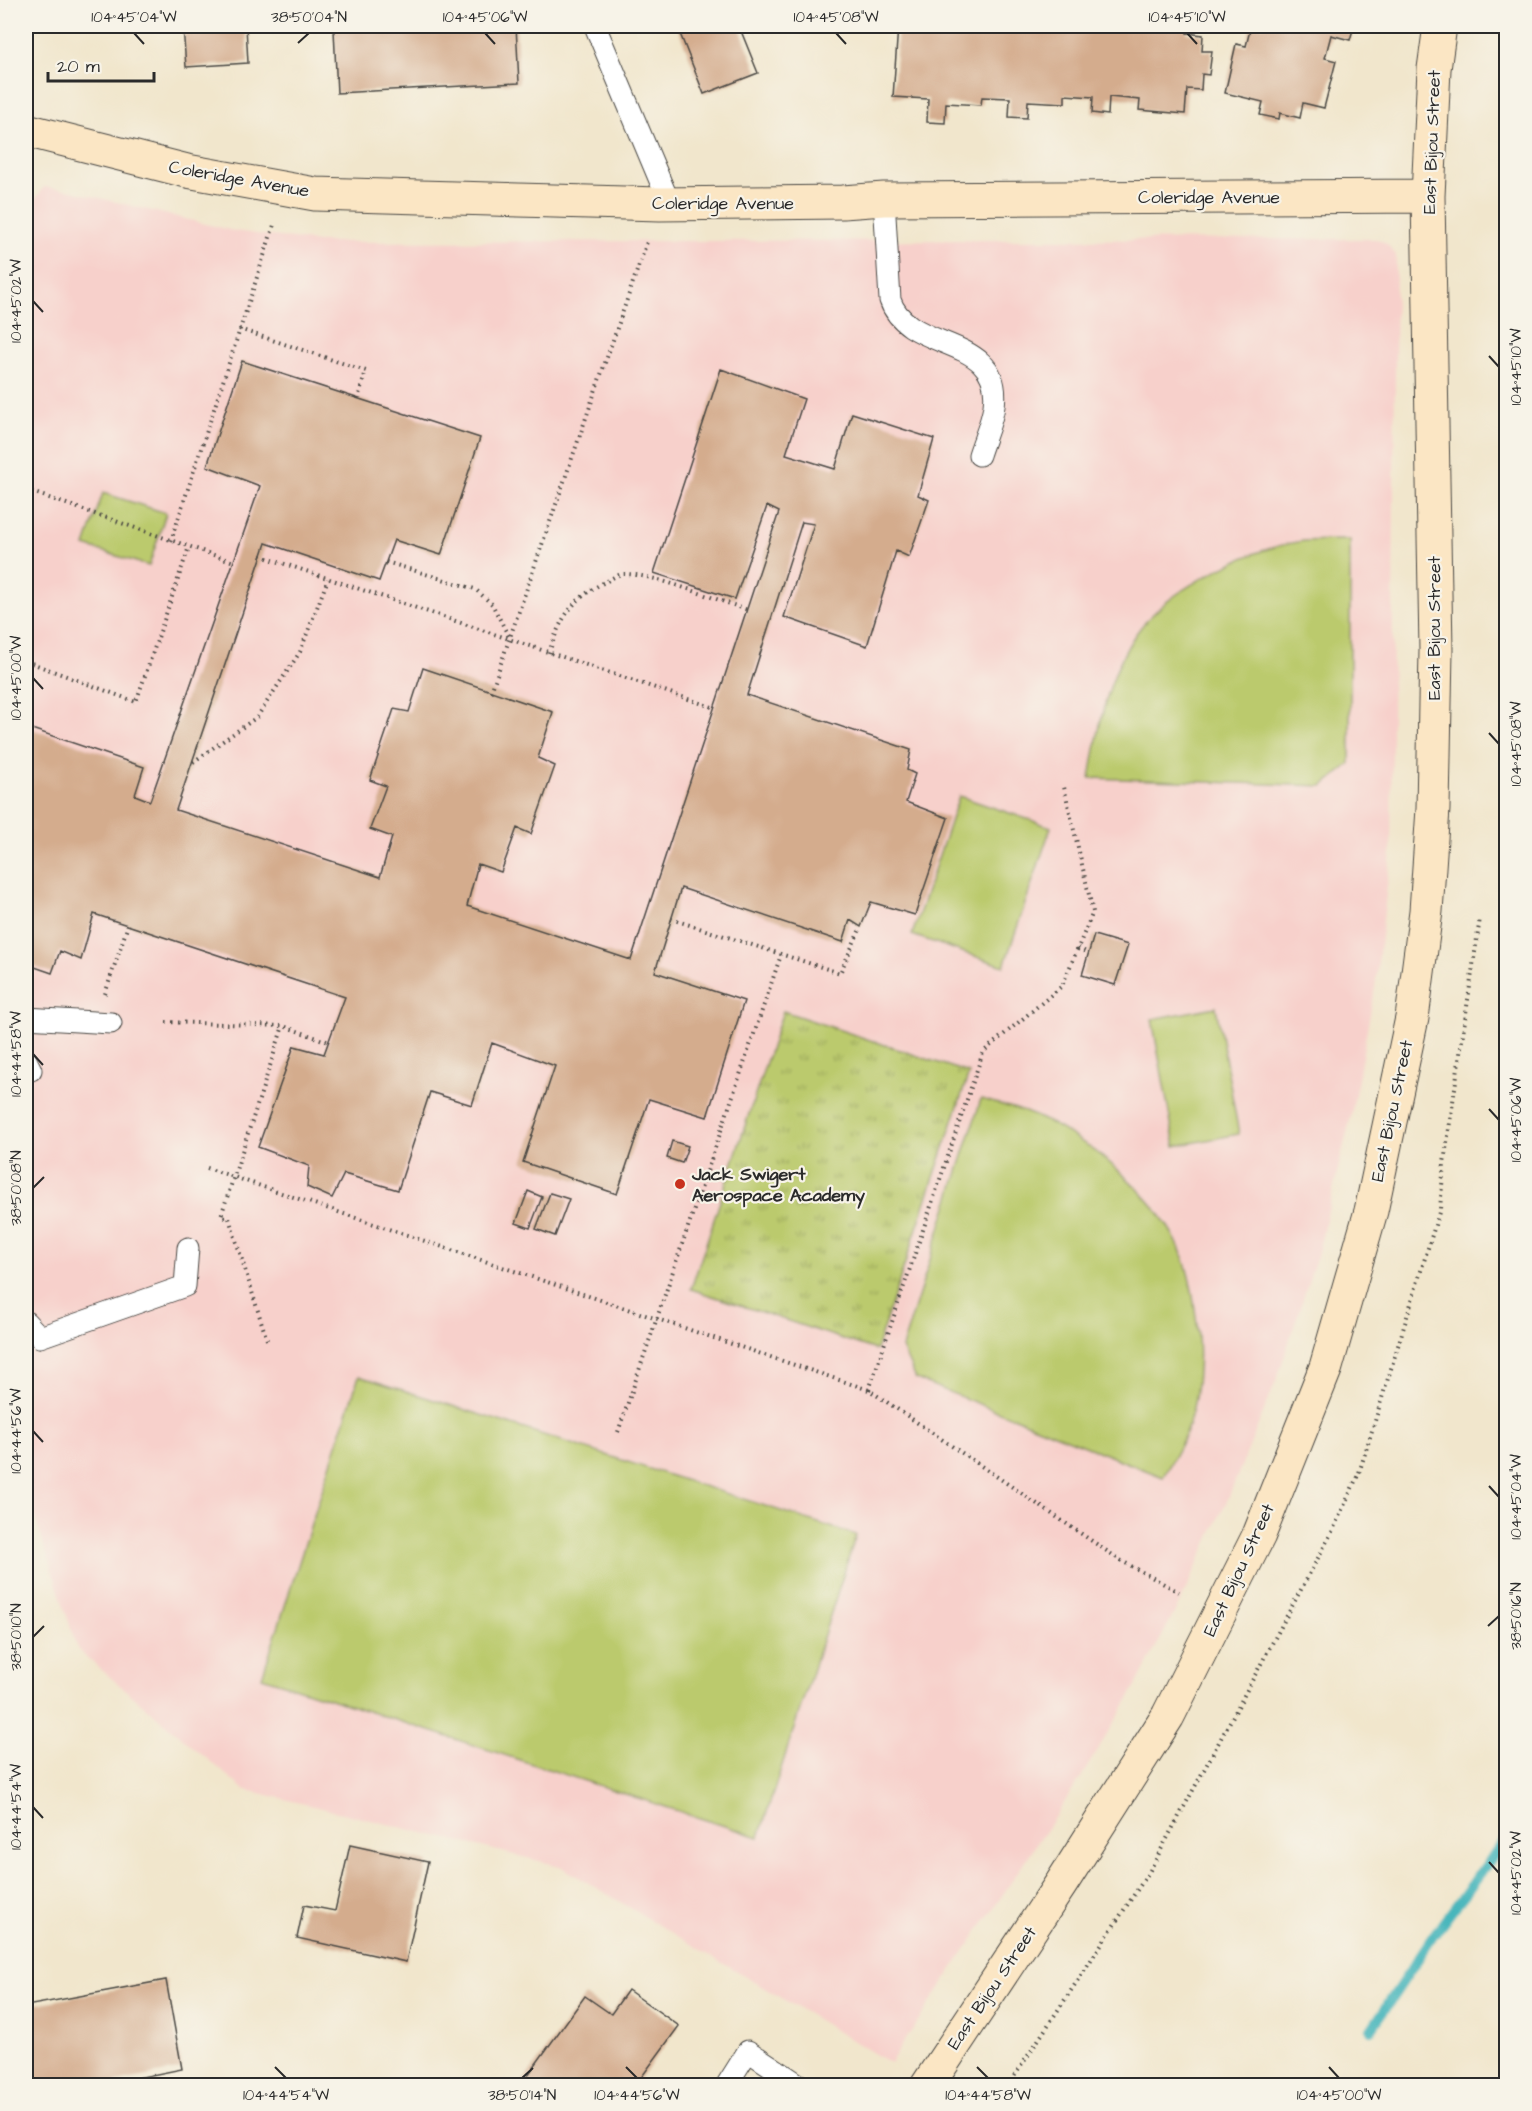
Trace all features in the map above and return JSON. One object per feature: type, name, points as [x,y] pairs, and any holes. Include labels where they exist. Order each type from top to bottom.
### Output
[{"type":"street","name":"East Bijou Street","points":[[927,2085],[1061,1884],[1168,1716],[1258,1535],[1322,1377],[1371,1210],[1412,1018],[1426,911],[1433,809],[1436,650],[1428,196],[1434,69],[1440,26]]},
{"type":"street","name":"Coleridge Avenue","points":[[26,130],[187,171],[315,194],[664,203],[843,202],[884,199],[1428,196]]},
{"type":"lane","points":[[595,26],[664,203]]},
{"type":"lane","points":[[884,199],[890,300],[893,312],[906,324],[976,357],[990,372],[995,390],[994,407],[979,455]]},
{"type":"lane","points":[[26,1018],[111,1023]]},
{"type":"lane","points":[[26,1322],[40,1337],[185,1287],[188,1248]]},
{"type":"lane","points":[[726,2085],[748,2051],[801,2085]]},
{"type":"path","points":[[171,541],[286,189]]},
{"type":"path","points":[[491,692],[664,203]]},
{"type":"path","points":[[239,329],[366,370],[358,398]]},
{"type":"path","points":[[26,490],[234,562]]},
{"type":"path","points":[[26,661],[136,702],[189,547]]},
{"type":"path","points":[[261,556],[715,708]]},
{"type":"path","points":[[386,562],[475,589],[492,604],[510,639]]},
{"type":"path","points":[[549,652],[558,624],[573,604],[596,587],[622,574],[645,577],[748,610]]},
{"type":"path","points":[[193,762],[257,717],[300,652],[328,579]]},
{"type":"path","points":[[869,1390],[983,1052],[1062,986],[1093,912],[1064,787]]},
{"type":"path","points":[[671,919],[840,973],[861,927]]},
{"type":"path","points":[[103,1000],[128,925]]},
{"type":"path","points":[[1078,948],[1088,953]]},
{"type":"path","points":[[618,1432],[780,955]]},
{"type":"path","points":[[165,1023],[284,1026],[329,1042]]},
{"type":"path","points":[[267,1340],[229,1218],[221,1216],[284,1026]]},
{"type":"path","points":[[207,1168],[869,1390],[1120,1560],[1179,1592]]},
{"type":"shaded area","name":"Jack Swigert Aerospace Academy","points":[[44,187],[63,189],[234,231],[318,242],[1377,239],[1387,244],[1396,255],[1391,853],[1375,987],[1351,1116],[1318,1252],[1277,1379],[1229,1496],[1182,1598],[1130,1697],[1078,1782],[890,2063],[560,1866],[243,1789],[78,1650],[26,1490],[26,220],[28,210]]},
{"type":"green space","points":[[103,493],[166,513],[149,566],[85,546]]},
{"type":"green space","points":[[1350,540],[1350,764],[1323,786],[1090,778],[1100,723],[1117,668],[1135,635],[1149,618],[1167,602],[1211,573],[1259,552],[1304,541]]},
{"type":"green space","points":[[959,796],[1051,827],[1004,966],[912,935]]},
{"type":"green space","points":[[1216,1007],[1239,1134],[1175,1146],[1152,1019]]},
{"type":"green space","points":[[783,1011],[969,1073],[876,1350],[691,1289]]},
{"type":"green space","points":[[981,1099],[1020,1110],[1048,1122],[1095,1151],[1139,1190],[1173,1234],[1186,1265],[1192,1290],[1199,1352],[1195,1396],[1189,1424],[1163,1477],[916,1379],[902,1348]]},
{"type":"green space","points":[[359,1376],[856,1535],[759,1837],[262,1677]]},
{"type":"building","points":[[183,26],[246,26],[248,63],[186,67]]},
{"type":"building","points":[[407,26],[516,26],[519,83],[337,93],[334,30]]},
{"type":"building","points":[[677,26],[739,26],[758,73],[704,94]]},
{"type":"building","points":[[898,26],[1188,26],[1187,33],[1203,35],[1202,51],[1212,51],[1209,75],[1202,74],[1201,90],[1187,89],[1185,114],[1139,110],[1140,100],[1109,97],[1108,115],[1092,113],[1093,97],[1065,95],[1065,103],[1028,101],[1027,118],[1009,117],[1010,98],[982,97],[981,105],[946,103],[945,123],[927,122],[928,99],[893,97]]},
{"type":"building","points":[[1251,26],[1354,26],[1350,40],[1331,35],[1325,58],[1336,61],[1324,108],[1303,103],[1300,118],[1280,113],[1279,119],[1260,115],[1263,102],[1225,93],[1236,44],[1246,46]]},
{"type":"building","points":[[242,361],[480,438],[441,555],[394,540],[379,581],[266,543],[176,810],[380,877],[392,837],[370,829],[386,786],[370,780],[394,709],[409,712],[423,668],[553,712],[538,758],[555,766],[531,834],[517,828],[501,872],[478,864],[467,906],[631,960],[779,512],[767,506],[735,599],[654,573],[721,369],[804,399],[786,454],[835,469],[852,413],[934,439],[918,495],[929,500],[909,557],[896,551],[867,646],[784,617],[814,524],[802,522],[747,695],[911,750],[907,770],[915,774],[906,802],[948,818],[915,915],[871,902],[861,927],[850,920],[843,942],[681,888],[655,972],[744,1001],[707,1117],[649,1099],[617,1194],[523,1162],[555,1066],[492,1043],[472,1105],[430,1092],[398,1190],[344,1174],[332,1198],[307,1187],[309,1166],[258,1147],[294,1046],[324,1054],[345,997],[94,914],[81,960],[60,951],[52,973],[26,964],[26,727],[144,767],[135,795],[150,801],[260,486],[207,466]]},
{"type":"building","points":[[1094,935],[1128,945],[1115,985],[1082,975]]},
{"type":"building","points":[[672,1141],[688,1146],[682,1163],[667,1158]]},
{"type":"building","points":[[528,1191],[542,1197],[530,1228],[516,1223]]},
{"type":"building","points":[[550,1193],[569,1199],[555,1236],[536,1229]]},
{"type":"building","points":[[350,1845],[428,1862],[406,1962],[297,1938],[304,1905],[335,1911]]},
{"type":"building","points":[[166,1980],[182,2069],[97,2086],[26,2086],[26,2006]]},
{"type":"building","points":[[628,1990],[679,2026],[635,2086],[520,2086],[585,1996],[611,2014]]},
{"type":"waterway","points":[[1371,2030],[1433,1936],[1506,1839]]},
{"type":"place","name":"Jack Swigert Aerospace Academy","points":[[680,1184]]}]
